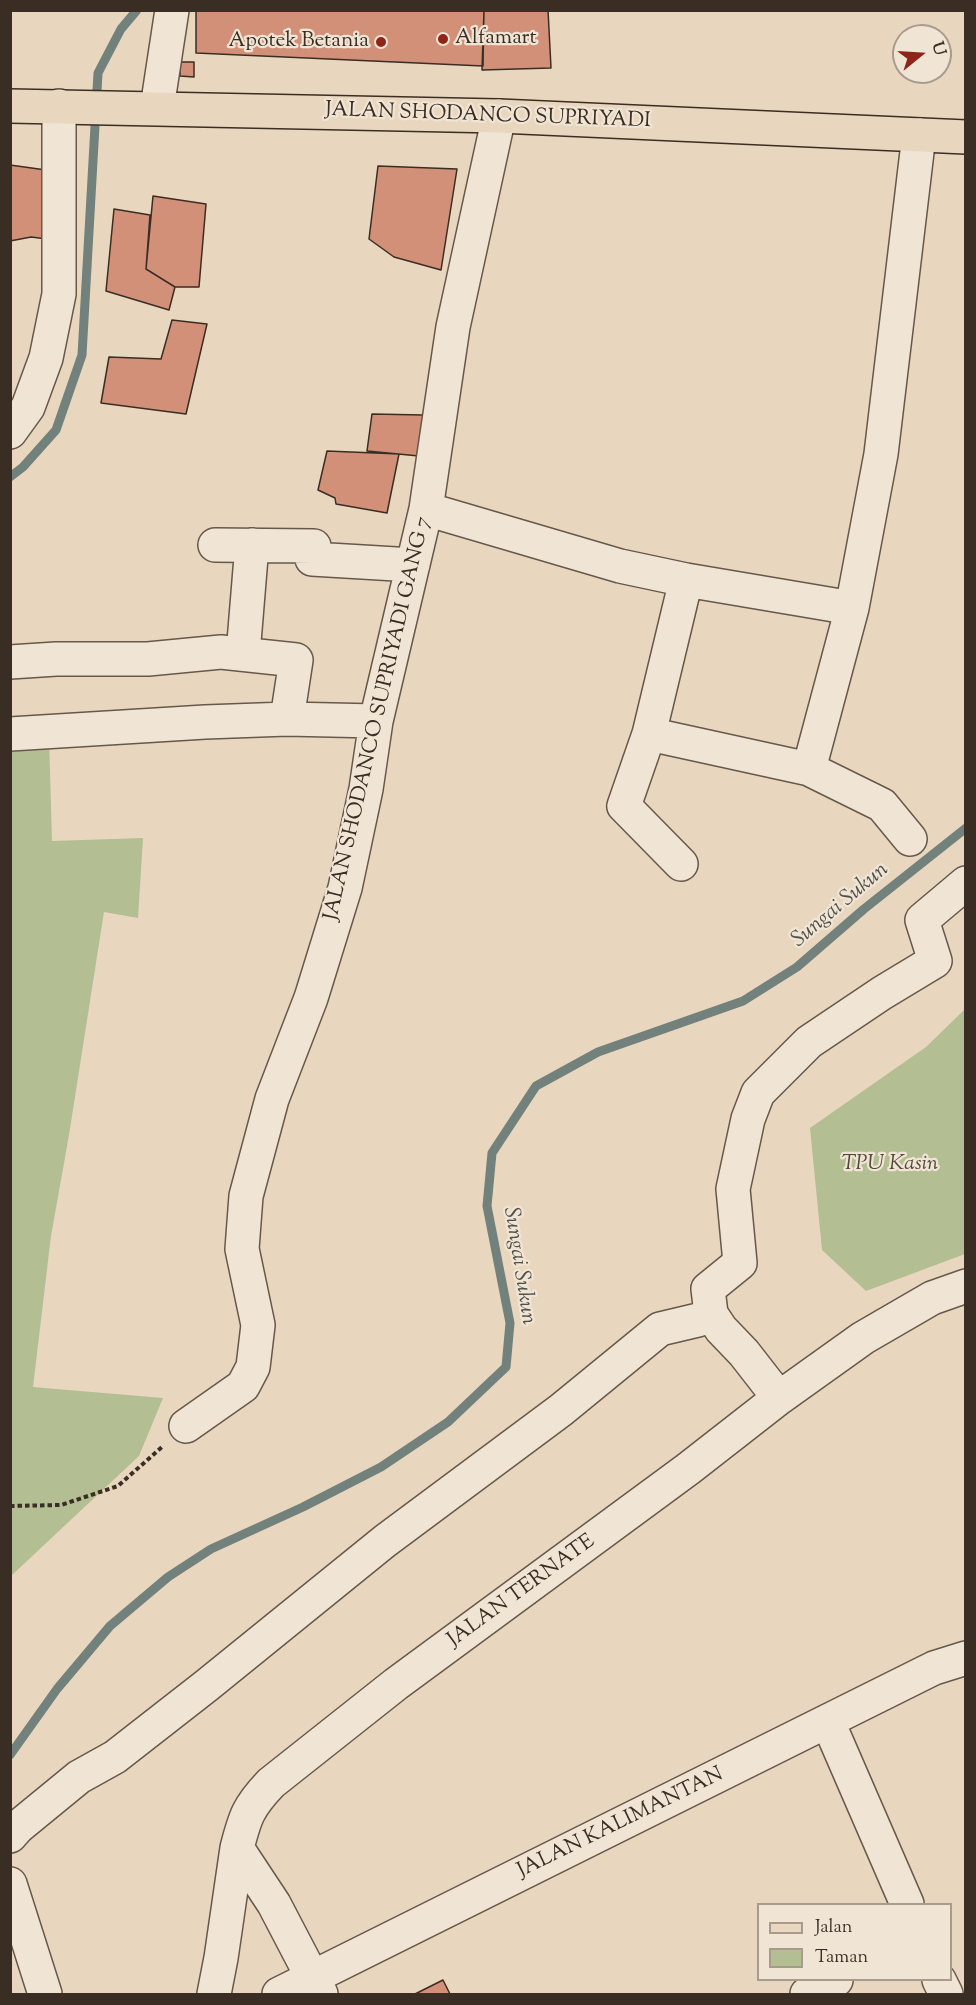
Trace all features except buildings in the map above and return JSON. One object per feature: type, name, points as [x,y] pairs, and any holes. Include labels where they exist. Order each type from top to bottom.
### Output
[{"type":"main road","name":"JALAN SHODANCO SUPRIYADI","points":[[10,106],[499,116],[966,137]]},
{"type":"street","points":[[143,108],[172,10]]},
{"type":"street","points":[[10,432],[28,407],[46,358],[59,294],[63,106]]},
{"type":"street","name":"JALAN SHODANCO SUPRIYADI GANG 7","points":[[186,1426],[243,1386],[253,1367],[258,1326],[242,1249],[246,1196],[272,1099],[311,998],[345,888],[366,789],[376,721],[426,509],[453,327],[499,116]]},
{"type":"street","points":[[809,769],[852,608],[881,454],[919,135]]},
{"type":"street","points":[[426,509],[620,566],[686,580],[852,608]]},
{"type":"street","points":[[215,545],[314,546],[312,559],[413,565]]},
{"type":"street","points":[[243,654],[252,545]]},
{"type":"street","points":[[681,864],[624,806],[649,734],[686,580]]},
{"type":"street","points":[[10,662],[148,658],[221,652],[296,660],[287,719]]},
{"type":"street","points":[[10,734],[287,719],[376,721]]},
{"type":"street","points":[[649,734],[809,769],[882,805],[910,839]]},
{"type":"street","points":[[779,1398],[711,1314],[708,1289],[740,1263],[733,1189],[748,1119],[758,1093],[809,1042],[882,993],[935,962],[922,920],[966,883]]},
{"type":"street","name":"JALAN TERNATE","points":[[214,1995],[237,1848],[244,1817],[254,1800],[396,1684],[688,1469],[779,1398],[864,1338],[932,1298],[966,1286]]},
{"type":"street","points":[[10,1836],[80,1777],[115,1757],[197,1694],[376,1548],[561,1410],[660,1329],[698,1320],[711,1314]]},
{"type":"street","name":"JALAN KALIMANTAN","points":[[279,1995],[317,1986],[934,1668],[966,1658]]},
{"type":"street","points":[[828,1722],[906,1903]]},
{"type":"street","points":[[237,1848],[274,1904],[317,1986]]},
{"type":"street","points":[[10,1884],[45,1995]]},
{"type":"street","points":[[807,1995],[834,1981]]},
{"type":"street","points":[[939,1981],[946,1995]]},
{"type":"path","points":[[10,1506],[61,1505],[118,1486],[186,1426]]},
{"type":"green space","points":[[49,736],[52,841],[143,838],[138,918],[104,912],[51,1236],[33,1387],[163,1398],[139,1456],[11,1576],[10,738]]},
{"type":"green space","name":"TPU Kasin","points":[[965,1009],[965,1254],[866,1291],[822,1250],[810,1128],[926,1047]]},
{"type":"waterway","points":[[10,477],[23,467],[56,430],[82,355],[98,73],[121,29],[137,10]]},
{"type":"waterway","name":"Sungai Sukun","points":[[10,1755],[57,1689],[110,1626],[168,1577],[211,1549],[303,1507],[381,1467],[448,1422],[506,1367],[510,1323],[487,1206],[492,1153],[536,1086],[598,1052],[743,1001],[797,967],[864,909],[966,828]]},
{"type":"place","name":"Alfamart","points":[[443,39]]},
{"type":"place","name":"Apotek Betania","points":[[381,42]]}]
